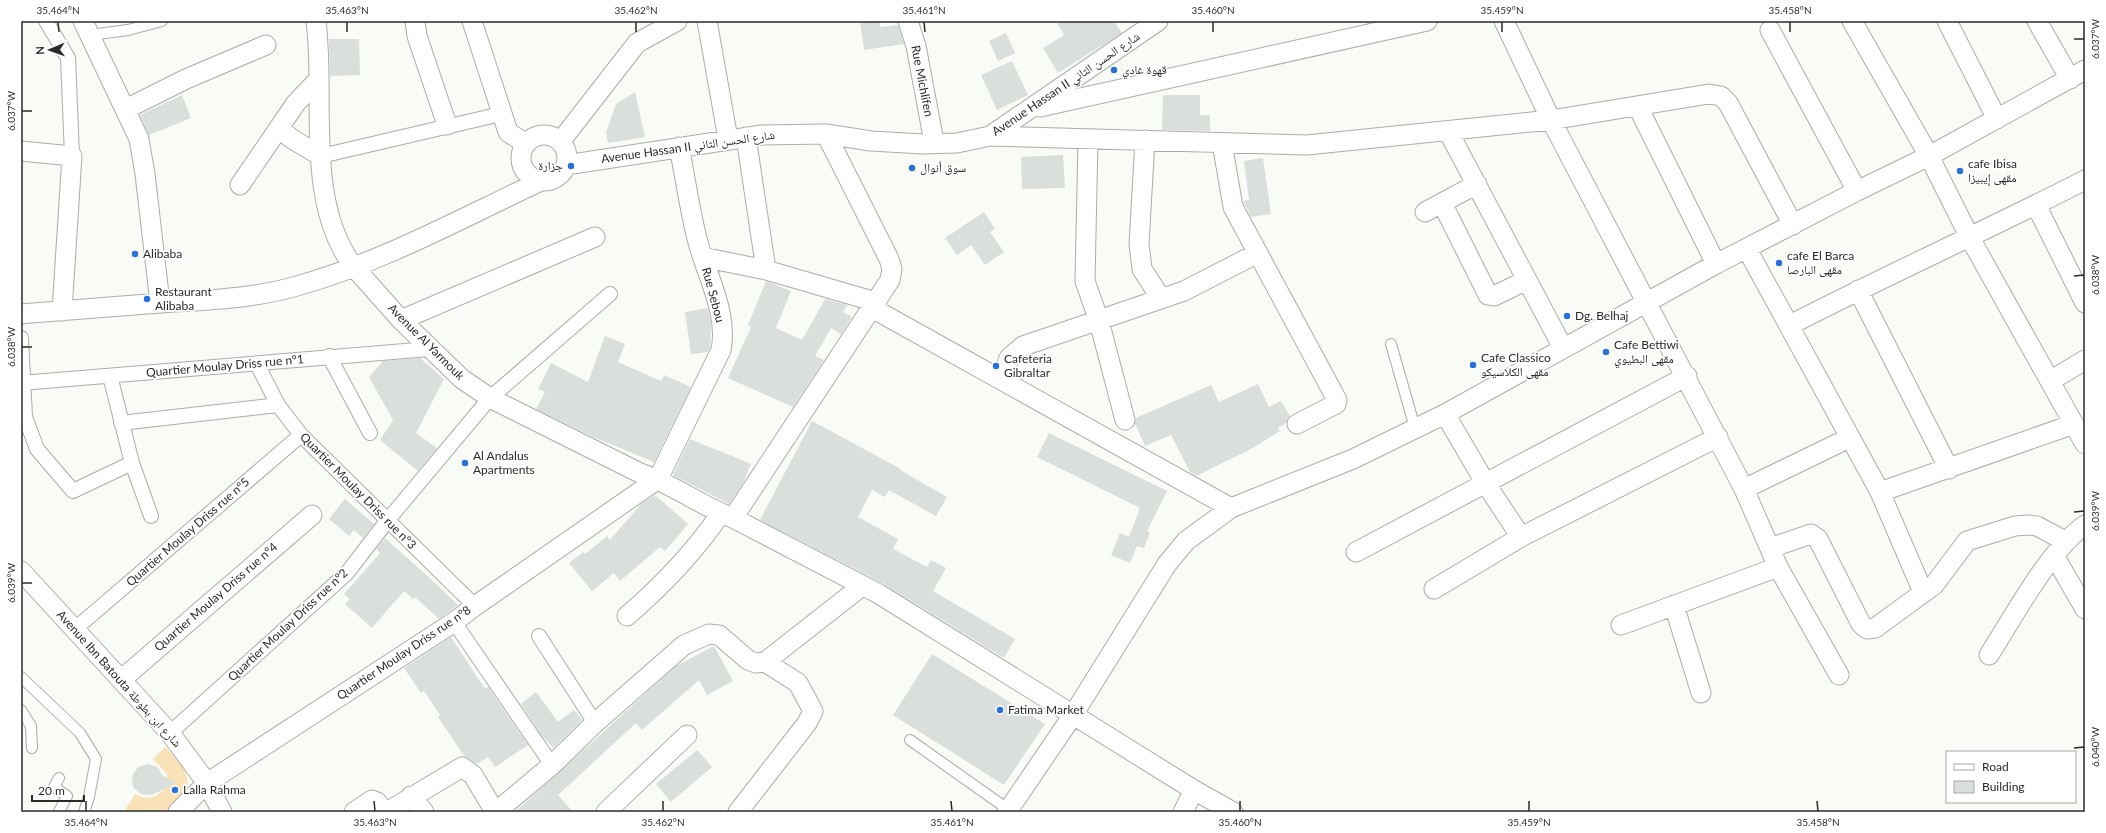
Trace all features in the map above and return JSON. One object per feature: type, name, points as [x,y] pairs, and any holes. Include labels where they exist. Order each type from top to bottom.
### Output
[{"type":"street","points":[[46,21],[68,58],[72,156],[62,311]]},
{"type":"street","name":"Avenue Al Yarmouk","points":[[316,21],[321,156],[326,198],[334,231],[345,255],[353,266],[401,320],[429,349],[462,379],[490,398],[640,473],[658,479],[862,586],[1194,790],[1233,812]]},
{"type":"street","points":[[415,21],[420,42],[447,126]]},
{"type":"street","points":[[472,21],[508,132],[526,144]]},
{"type":"street","points":[[560,142],[637,43],[649,21]]},
{"type":"street","points":[[637,43],[677,21]]},
{"type":"street","points":[[706,21],[737,138],[766,270]]},
{"type":"street","name":"Rue Michlifen","points":[[908,21],[916,46],[934,142]]},
{"type":"street","name":"Avenue Hassan II شارع الحسن الثاني","points":[[566,164],[737,138],[779,134],[826,134],[871,141],[923,144],[934,142],[957,143],[990,136],[1158,21]]},
{"type":"street","points":[[1030,109],[1373,27],[1427,21]]},
{"type":"street","points":[[1504,21],[1550,120],[1645,303],[1687,376],[1718,437],[1744,489],[1778,567],[1839,675]]},
{"type":"street","points":[[1852,21],[1929,156],[1970,238],[2085,444]]},
{"type":"street","points":[[1947,21],[1997,119]]},
{"type":"street","points":[[1008,811],[1073,715],[1167,564],[1186,542],[1231,508],[1353,459],[1445,414],[1716,264],[1857,191],[1929,156],[2078,75],[2037,21]]},
{"type":"street","points":[[86,28],[139,139],[145,174],[160,303]]},
{"type":"street","points":[[1770,30],[1857,191]]},
{"type":"street","points":[[126,109],[186,79],[266,45]]},
{"type":"street","points":[[240,185],[296,103],[319,79]]},
{"type":"street","points":[[990,136],[1307,145],[1550,120],[1638,107],[1709,94],[1721,96],[1728,103],[1793,225]]},
{"type":"street","points":[[1638,107],[1716,264]]},
{"type":"street","points":[[280,128],[292,139],[321,156],[501,114]]},
{"type":"street","points":[[1448,131],[1563,348]]},
{"type":"street","points":[[627,616],[686,561],[704,539],[727,515],[890,280],[892,269],[889,259],[826,134]]},
{"type":"street","points":[[21,314],[258,294],[297,286],[353,266],[410,242],[541,181],[556,177],[566,164],[567,157],[560,142],[554,137],[546,135],[539,136],[526,144],[522,151],[523,167],[527,174],[541,181]]},
{"type":"street","points":[[1088,138],[1085,280],[1099,321],[1125,420]]},
{"type":"street","points":[[1145,140],[1139,244],[1142,269],[1160,297]]},
{"type":"street","points":[[1222,143],[1233,207],[1337,400],[1336,404],[1297,424]]},
{"type":"street","name":"Rue Sebou","points":[[658,479],[721,350],[723,338],[720,312],[702,255],[679,147]]},
{"type":"street","points":[[21,151],[72,156]]},
{"type":"street","points":[[1790,325],[1858,290],[1970,238],[2085,180]]},
{"type":"street","points":[[1425,212],[1477,184]]},
{"type":"street","points":[[1442,203],[1488,295],[1494,296],[1527,280]]},
{"type":"street","points":[[2036,205],[2085,302]]},
{"type":"street","points":[[401,320],[595,237]]},
{"type":"street","points":[[1747,249],[1790,325],[1849,438],[1880,492],[1923,592]]},
{"type":"street","points":[[1002,380],[1009,358],[1023,346],[1099,321],[1160,297],[1184,291],[1258,254]]},
{"type":"street","points":[[702,255],[707,258],[766,270],[874,305],[1002,380],[1231,508]]},
{"type":"street","points":[[1858,290],[1949,469]]},
{"type":"street","name":"Quartier Moulay Driss rue n°2","points":[[170,733],[347,573],[387,521],[490,398],[610,294]]},
{"type":"street","points":[[21,338],[23,418],[37,449],[73,491],[132,463]]},
{"type":"street","name":"Quartier Moulay Driss rue n°1","points":[[23,383],[257,364],[329,356],[429,349]]},
{"type":"street","points":[[329,356],[370,432]]},
{"type":"street","points":[[2050,381],[2085,360]]},
{"type":"street","name":"Quartier Moulay Driss rue n°3","points":[[257,364],[278,405],[301,435],[474,606]]},
{"type":"street","points":[[110,376],[132,463],[151,516]]},
{"type":"street","points":[[1356,552],[1687,376]]},
{"type":"street","points":[[121,423],[278,405]]},
{"type":"street","points":[[1445,414],[1486,484],[1521,537]]},
{"type":"street","points":[[1880,492],[2074,424]]},
{"type":"street","name":"Quartier Moulay Driss rue n°5","points":[[75,629],[301,435]]},
{"type":"street","points":[[1434,589],[1521,537],[1718,437]]},
{"type":"street","points":[[1744,489],[1849,438]]},
{"type":"street","name":"Quartier Moulay Driss rue n°8","points":[[178,812],[207,782],[454,622],[474,606],[658,479]]},
{"type":"street","name":"Quartier Moulay Driss rue n°4","points":[[122,679],[312,515]]},
{"type":"street","points":[[1989,655],[2040,576],[2060,549],[2085,525]]},
{"type":"street","points":[[1770,548],[1811,534],[1818,539],[1861,624],[1867,629],[1875,628],[1934,585],[1967,541],[2015,526],[2037,526],[2060,549],[2085,609]]},
{"type":"street","points":[[1621,625],[1778,567]]},
{"type":"street","name":"Avenue Ibn Batouta شارع ابن بطوطة","points":[[21,571],[122,679],[170,733],[207,782],[222,812]]},
{"type":"street","points":[[354,812],[372,800],[377,802],[386,812],[462,767],[473,775],[502,810],[552,765],[595,723],[684,645],[709,634],[718,635],[748,660],[756,663],[764,662],[862,586]]},
{"type":"street","points":[[1674,606],[1701,693]]},
{"type":"street","points":[[454,622],[552,765]]},
{"type":"street","points":[[539,636],[595,723]]},
{"type":"street","points":[[738,812],[807,723],[813,711],[798,683],[764,662]]},
{"type":"street","points":[[606,812],[686,735]]},
{"type":"street","points":[[1183,812],[1194,790]]},
{"type":"street","points":[[411,796],[424,812]]},
{"type":"lane","points":[[86,28],[128,30],[162,21]]},
{"type":"lane","points":[[1391,344],[1415,428]]},
{"type":"lane","points":[[21,677],[80,733],[96,759],[89,797],[84,812]]},
{"type":"lane","points":[[21,710],[31,726],[32,748]]},
{"type":"lane","points":[[910,740],[1008,811]]},
{"type":"lane","points":[[58,778],[54,787],[67,796],[59,812]]},
{"type":"shaded area","points":[[165,747],[180,764],[188,780],[187,787],[183,795],[165,812],[124,812],[135,794],[147,798],[155,796],[165,788],[167,774],[153,759]]},
{"type":"building","points":[[860,21],[879,21],[880,27],[898,25],[904,44],[864,50]]},
{"type":"building","points":[[1056,21],[1114,21],[1122,33],[1058,73],[1043,48],[1064,35]]},
{"type":"building","points":[[1006,33],[1015,53],[998,61],[989,41]]},
{"type":"building","points":[[329,39],[359,39],[360,75],[330,76]]},
{"type":"building","points":[[1012,61],[1028,95],[997,110],[981,75]]},
{"type":"building","points":[[635,92],[645,137],[608,143],[606,132],[616,104]]},
{"type":"building","points":[[182,95],[191,118],[149,135],[140,115]]},
{"type":"building","points":[[1163,95],[1200,95],[1200,115],[1210,115],[1210,131],[1162,130]]},
{"type":"building","points":[[1063,155],[1065,188],[1022,189],[1021,157]]},
{"type":"building","points":[[1263,158],[1271,214],[1251,217],[1243,201],[1249,200],[1244,161]]},
{"type":"building","points":[[984,212],[995,229],[990,232],[1004,252],[985,265],[971,245],[957,255],[945,238]]},
{"type":"building","points":[[766,281],[791,291],[776,328],[802,340],[825,299],[847,305],[843,312],[852,317],[841,334],[831,328],[815,356],[824,360],[793,407],[728,378],[751,327],[748,325]]},
{"type":"building","points":[[708,308],[711,325],[710,347],[708,352],[691,354],[685,312]]},
{"type":"building","points":[[605,336],[625,344],[618,362],[661,381],[664,375],[691,387],[654,462],[591,436],[536,409],[545,392],[538,389],[551,363],[588,382]]},
{"type":"building","points":[[420,358],[444,379],[416,433],[437,448],[418,471],[380,440],[393,420],[369,377],[383,361]]},
{"type":"building","points":[[1258,384],[1269,407],[1281,401],[1290,416],[1286,423],[1278,428],[1280,431],[1251,449],[1196,476],[1190,472],[1171,435],[1145,446],[1135,424],[1136,418],[1211,385],[1219,402]]},
{"type":"building","points":[[812,421],[901,469],[900,470],[947,497],[936,516],[889,490],[885,497],[872,490],[858,517],[898,539],[893,549],[927,567],[931,560],[946,568],[933,591],[1015,639],[1004,658],[884,584],[760,520]]},
{"type":"building","points":[[1049,433],[1167,491],[1147,531],[1150,533],[1144,548],[1137,546],[1130,563],[1111,555],[1120,533],[1129,537],[1140,508],[1037,457]]},
{"type":"building","points":[[690,439],[751,464],[743,483],[729,504],[673,475]]},
{"type":"building","points":[[655,495],[688,524],[665,551],[660,547],[620,581],[614,573],[592,591],[569,563],[583,552],[585,554],[607,536],[610,540],[641,504]]},
{"type":"building","points":[[345,499],[374,524],[363,538],[354,530],[349,536],[329,519]]},
{"type":"building","points":[[385,538],[458,605],[439,619],[415,597],[413,599],[404,591],[372,628],[345,604],[350,599],[344,594],[380,553],[376,549]]},
{"type":"building","points":[[451,637],[485,689],[488,687],[528,745],[495,767],[488,757],[477,764],[465,757],[438,717],[440,715],[424,691],[421,693],[404,668]]},
{"type":"building","points":[[714,646],[733,681],[707,695],[699,680],[642,730],[636,723],[558,795],[573,812],[515,812],[676,666]]},
{"type":"building","points":[[932,654],[1045,724],[1004,785],[893,715]]},
{"type":"building","points":[[536,692],[558,722],[574,710],[582,720],[553,748],[542,736],[521,704]]},
{"type":"building","points":[[697,750],[712,767],[671,802],[656,784]]},
{"type":"building","points":[[148,764],[157,767],[163,776],[176,783],[152,795],[141,794],[133,787],[132,776],[138,767]]},
{"type":"place","name":"قهوة غادي","points":[[1114,70]]},
{"type":"place","name":"جزارة","points":[[571,166]]},
{"type":"place","name":"سوق أنوال","points":[[912,168]]},
{"type":"place","name":"cafe Ibisa مقهى إيبيزا","points":[[1960,171]]},
{"type":"place","name":"Alibaba","points":[[135,254]]},
{"type":"place","name":"cafe El Barca مقهى البارصا","points":[[1779,263]]},
{"type":"place","name":"Restaurant Alibaba","points":[[147,299]]},
{"type":"place","name":"Dg. Belhaj","points":[[1567,316]]},
{"type":"place","name":"Cafe Bettiwi مقهى البطيوي","points":[[1606,352]]},
{"type":"place","name":"Cafe Classico مقهى الكلاسيكو","points":[[1473,365]]},
{"type":"place","name":"Cafeteria Gibraltar","points":[[996,366]]},
{"type":"place","name":"Al Andalus Apartments","points":[[465,463]]},
{"type":"place","name":"Fatima Market","points":[[1000,710]]},
{"type":"place","name":"Lalla Rahma","points":[[175,790]]}]
